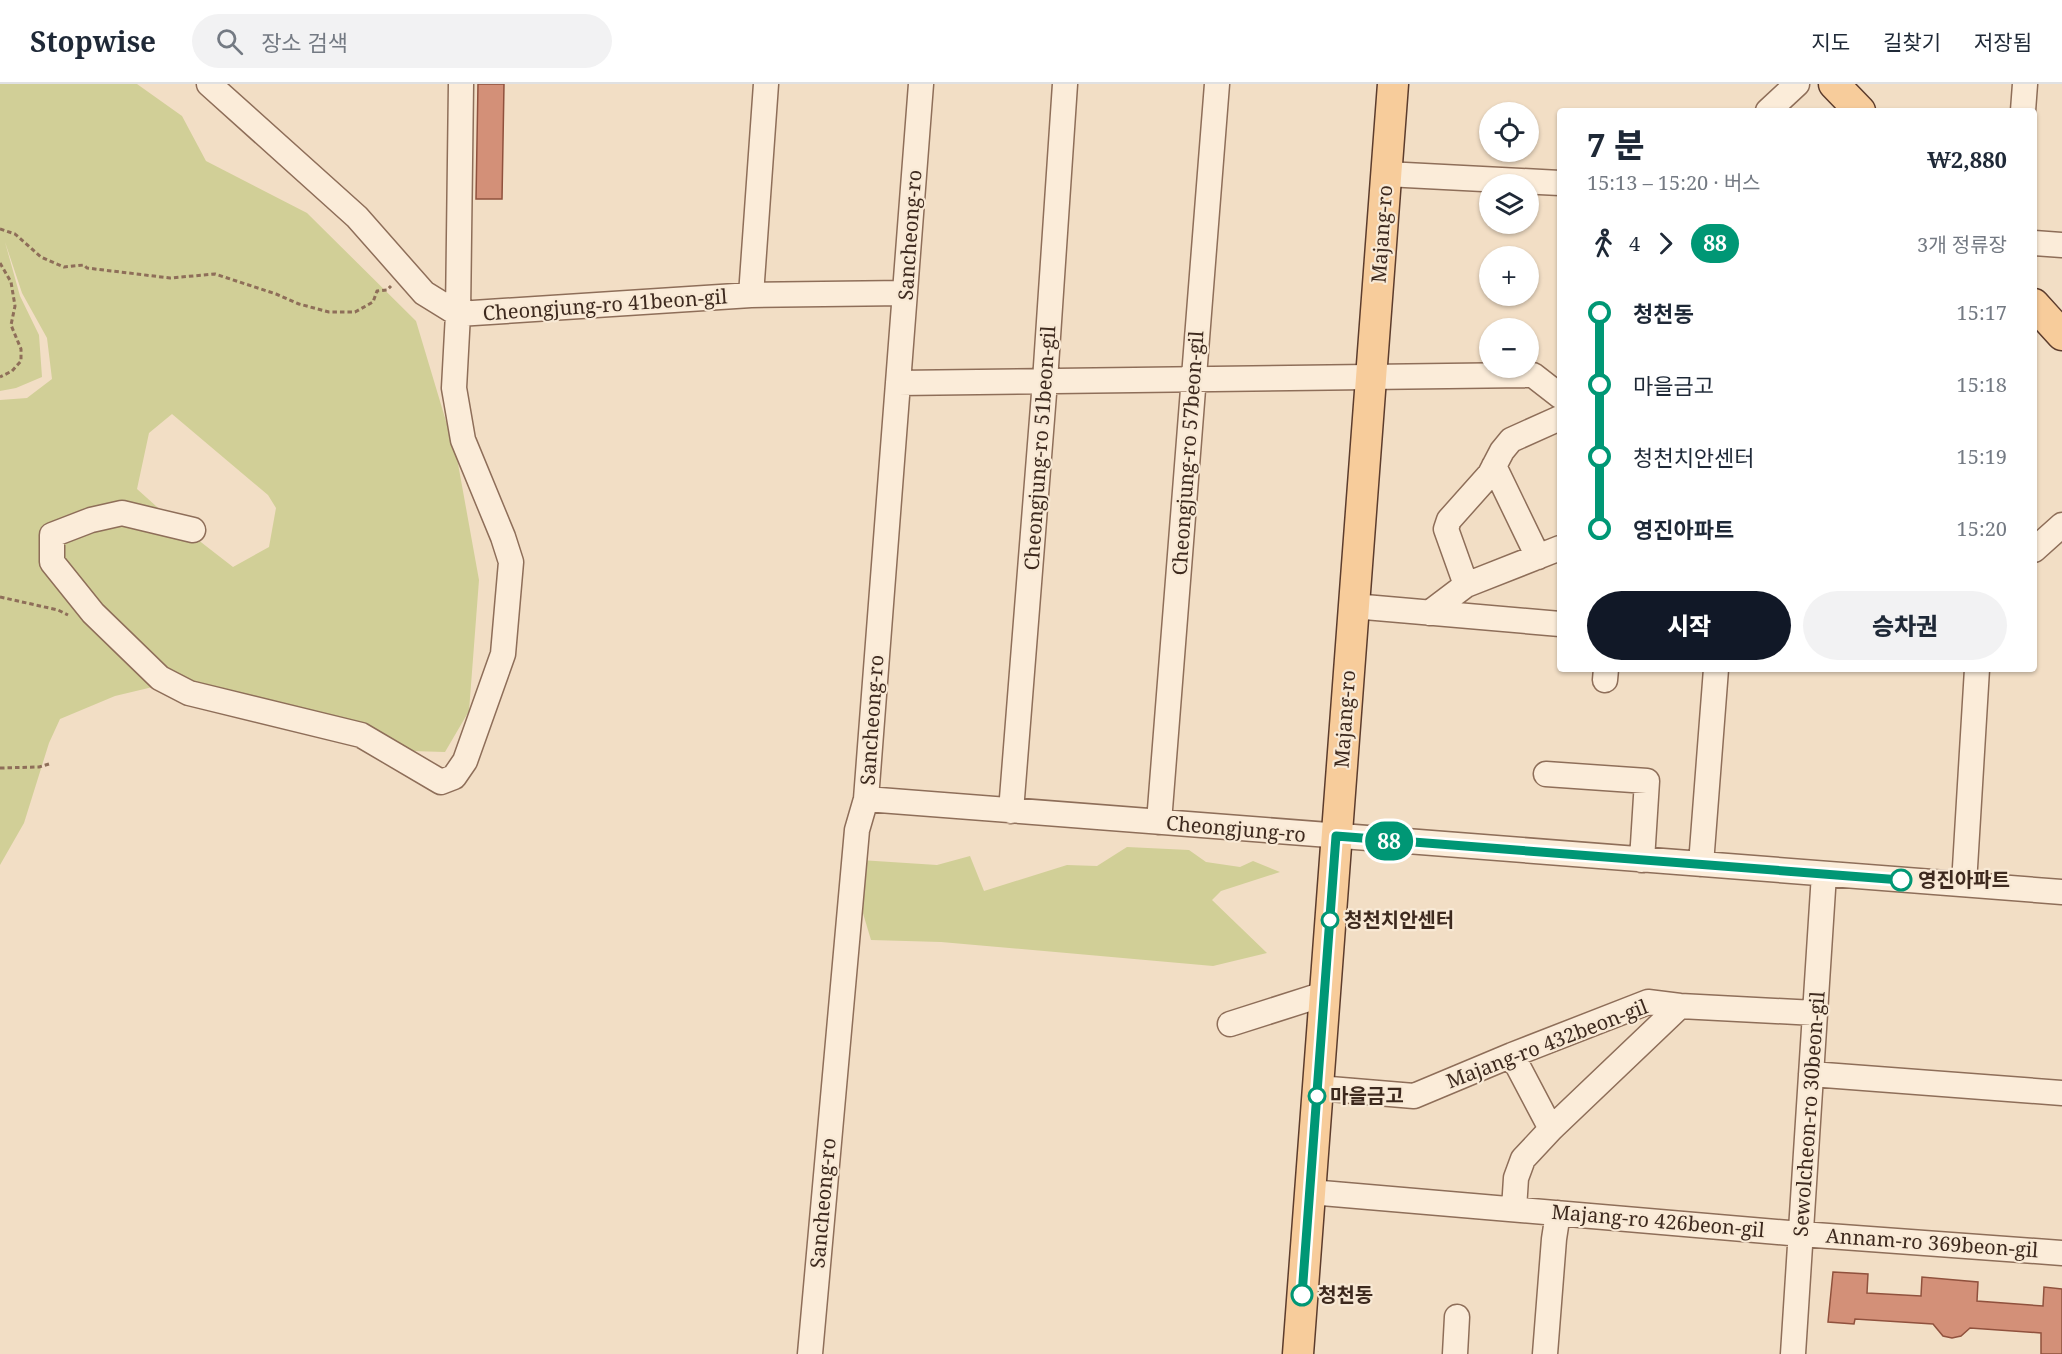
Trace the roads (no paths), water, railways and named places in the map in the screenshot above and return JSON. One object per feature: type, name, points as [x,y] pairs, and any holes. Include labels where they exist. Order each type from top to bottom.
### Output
[{"type":"main road","name":"Majang-ro","points":[[1298,1354],[1393,84]]},
{"type":"main road","points":[[1834,84],[1857,108]]},
{"type":"main road","points":[[2037,307],[2062,335]]},
{"type":"street","points":[[209,84],[357,217],[424,293],[458,314]]},
{"type":"street","points":[[193,530],[122,513],[91,520],[52,535],[52,562],[93,614],[160,678],[189,693],[362,735],[441,782],[454,777],[465,761],[503,654],[511,562],[463,440],[454,388],[458,314],[461,84]]},
{"type":"street","points":[[751,295],[766,84]]},
{"type":"street","name":"Sancheong-ro","points":[[810,1354],[857,830],[866,799],[921,84]]},
{"type":"street","name":"Cheongjung-ro 51beon-gil","points":[[1011,811],[1046,381],[1065,84]]},
{"type":"street","name":"Cheongjung-ro 57beon-gil","points":[[1159,822],[1217,84]]},
{"type":"street","points":[[1771,108],[1797,84]]},
{"type":"street","points":[[2023,108],[2025,84]]},
{"type":"street","points":[[1386,174],[1557,183]]},
{"type":"street","points":[[2037,243],[2062,245]]},
{"type":"street","name":"Cheongjung-ro 41beon-gil","points":[[458,314],[751,295],[905,293]]},
{"type":"street","points":[[898,383],[1533,375],[1557,394]]},
{"type":"street","points":[[1466,585],[1446,529],[1449,520],[1490,474],[1502,451],[1511,440],[1557,419]]},
{"type":"street","points":[[1494,466],[1538,557]]},
{"type":"street","points":[[2037,547],[2062,525]]},
{"type":"street","points":[[1429,613],[1466,585],[1557,549]]},
{"type":"street","points":[[1353,606],[1557,624]]},
{"type":"street","points":[[1701,864],[1716,672]]},
{"type":"street","points":[[1964,884],[1977,672]]},
{"type":"street","points":[[1546,774],[1647,781],[1642,860]]},
{"type":"street","name":"Cheongjung-ro","points":[[866,799],[2062,892]]},
{"type":"street","name":"Sewolcheon-ro 30beon-gil","points":[[1793,1354],[1824,874]]},
{"type":"street","points":[[1230,1024],[1324,994]]},
{"type":"street","name":"Majang-ro 432beon-gil","points":[[1318,1088],[1414,1096],[1648,1002],[1680,1006],[1815,1012]]},
{"type":"street","points":[[1515,1209],[1516,1178],[1523,1159],[1551,1129],[1680,1006]]},
{"type":"street","points":[[1512,1055],[1551,1129]]},
{"type":"street","points":[[1811,1074],[2062,1093]]},
{"type":"street","name":"Majang-ro 426beon-gil","points":[[1310,1192],[1801,1234]]},
{"type":"street","points":[[1545,1354],[1558,1213]]},
{"type":"street","name":"Annam-ro 369beon-gil","points":[[1801,1234],[2062,1252]]},
{"type":"street","points":[[1455,1354],[1457,1317]]},
{"type":"place","name":"영진아파트","points":[[1901,880]]},
{"type":"place","name":"청천치안센터","points":[[1330,920]]},
{"type":"place","name":"마을금고","points":[[1317,1096]]},
{"type":"place","name":"청천동","points":[[1302,1295]]}]
